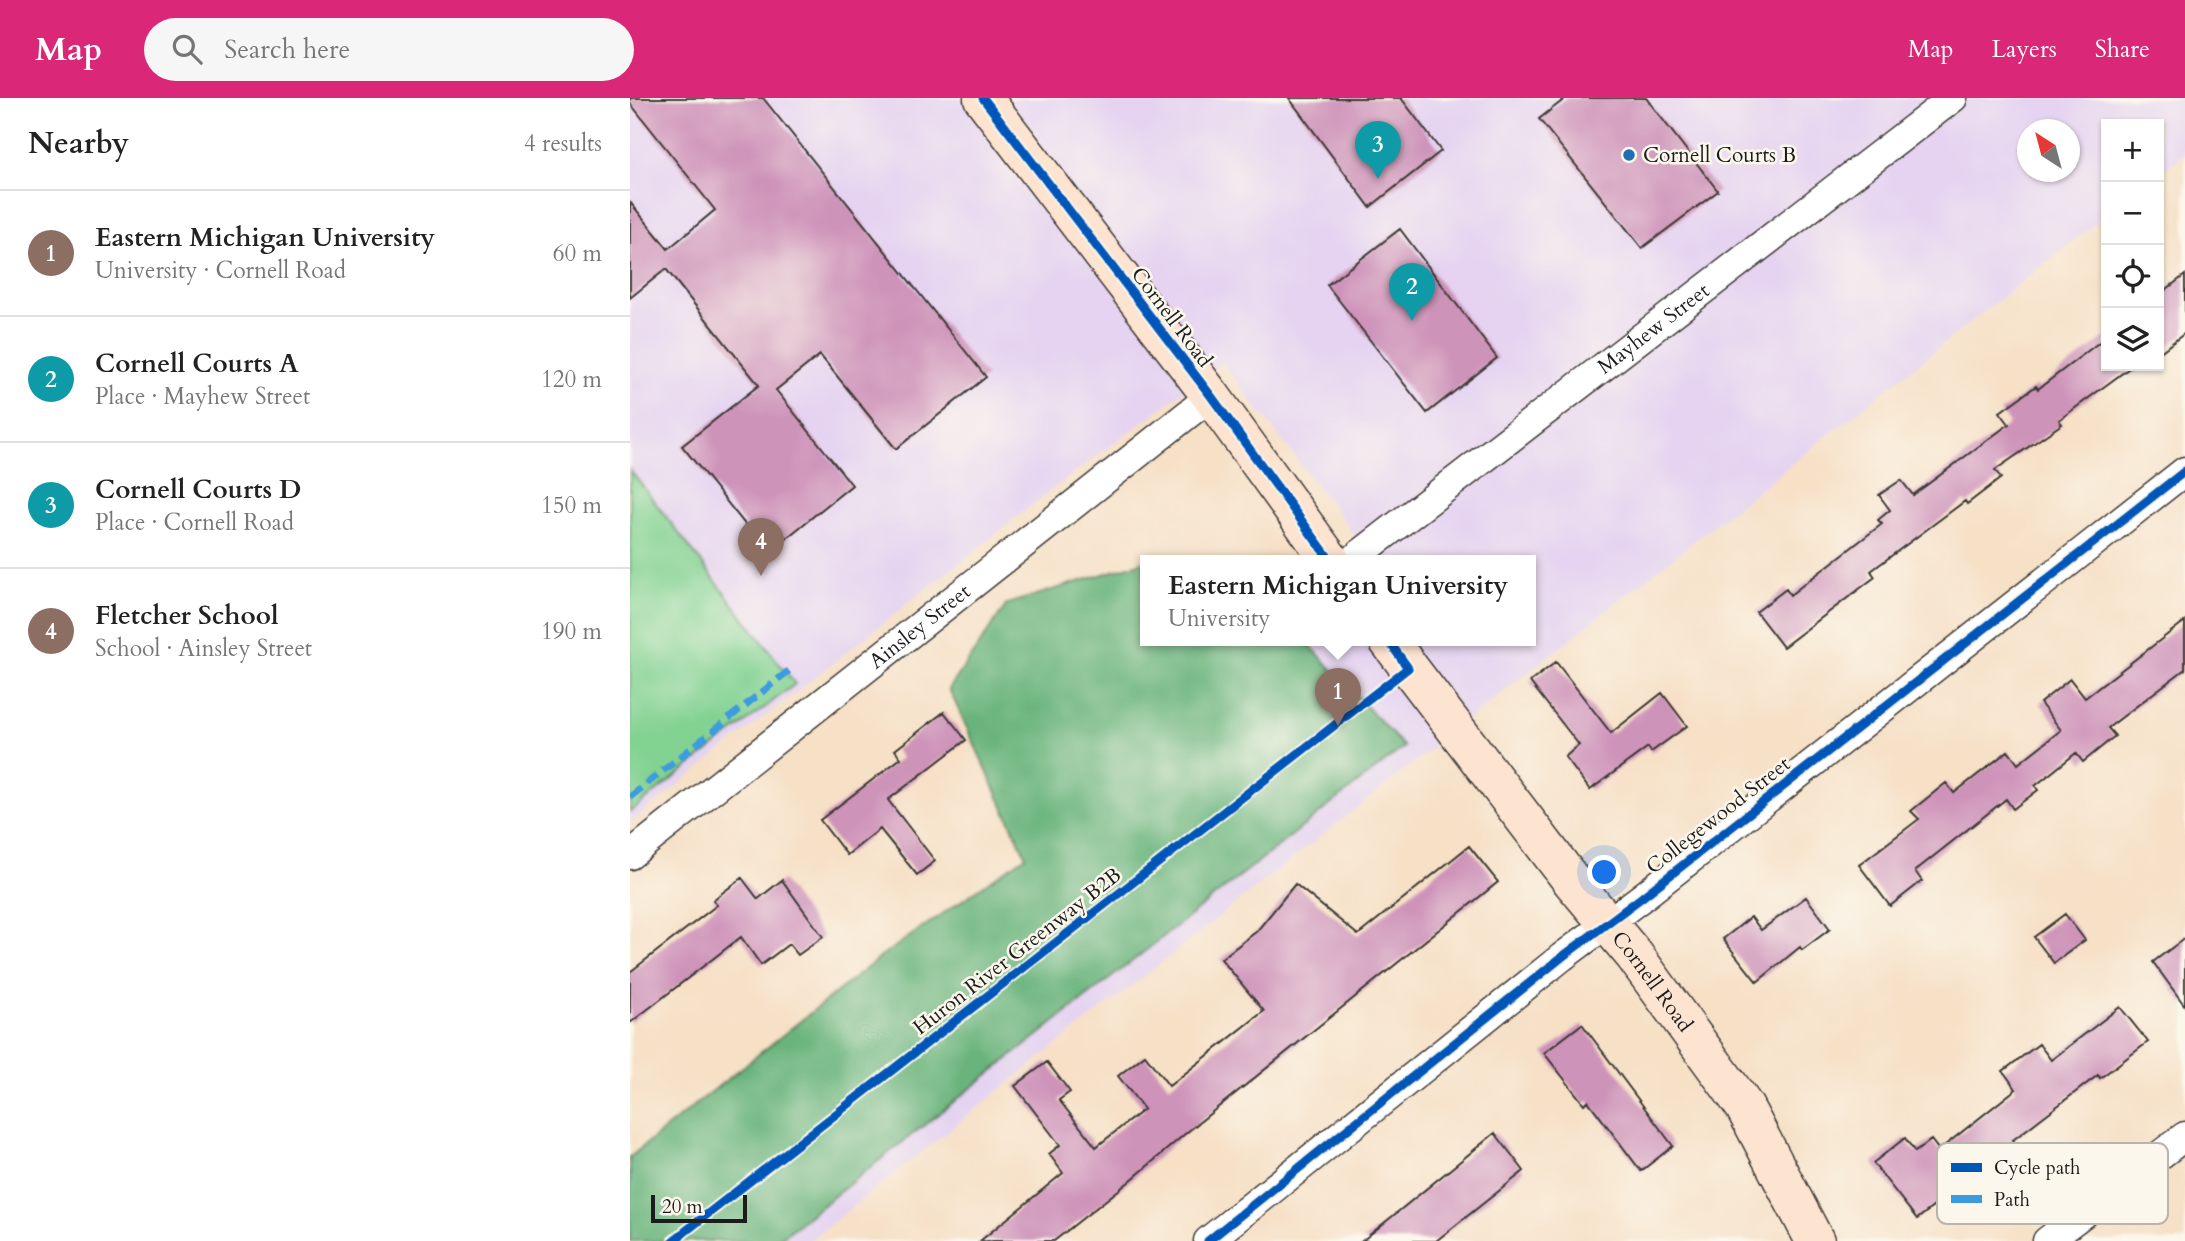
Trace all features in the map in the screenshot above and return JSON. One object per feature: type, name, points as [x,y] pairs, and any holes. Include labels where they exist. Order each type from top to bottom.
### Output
[{"type":"street","name":"Cornell Road","points":[[983,98],[1211,396],[1326,555]]},
{"type":"street","name":"Mayhew Street","points":[[1359,555],[1953,98]]},
{"type":"street","name":"Ainsley Street","points":[[630,855],[1211,396]]},
{"type":"street","name":"Collegewood Street","points":[[1208,1241],[1606,923],[2185,471]]},
{"type":"street","name":"Cornell Road","points":[[1393,646],[1606,923],[1634,955],[1744,1106],[1815,1241]]},
{"type":"street","points":[[2168,1149],[2185,1136]]},
{"type":"street","points":[[2047,1241],[2069,1224]]},
{"type":"shaded area","points":[[630,98],[2185,98],[2185,153],[2164,170],[2164,119],[2101,119],[2101,219],[809,1241],[630,1241],[978,909],[1319,646],[1536,646],[1536,555],[1367,555],[1345,522],[1222,362],[1041,498],[630,823]]},
{"type":"green space","points":[[630,470],[795,684],[630,812]]},
{"type":"green space","points":[[1140,563],[1140,646],[1311,646],[1404,747],[777,1241],[630,1241],[630,1157],[883,955],[1026,856],[949,689],[1007,604]]},
{"type":"building","points":[[630,98],[763,98],[986,377],[896,449],[820,355],[776,390],[852,485],[768,553],[682,446],[759,385],[666,269],[630,298],[630,202],[668,249],[715,210],[630,103]]},
{"type":"building","points":[[1289,98],[1401,98],[1441,151],[1370,207]]},
{"type":"building","name":"Cornell Courts B","points":[[1566,98],[1646,98],[1718,191],[1642,248],[1539,119]]},
{"type":"building","points":[[1400,229],[1497,358],[1427,413],[1327,285]]},
{"type":"building","points":[[2185,275],[2185,333],[2164,349],[2164,308],[2164,291]]},
{"type":"building","points":[[2101,341],[2101,371],[2125,371],[2059,420],[2062,424],[1995,470],[2001,478],[1967,504],[1965,501],[1871,571],[1875,577],[1783,647],[1756,612],[1786,589],[1790,595],[1882,524],[1878,520],[1890,510],[1879,495],[1901,480],[1913,495],[2009,424],[2000,412],[2036,386],[2038,389]]},
{"type":"building","points":[[2185,621],[2185,669],[2108,728],[2115,736],[2083,762],[2076,753],[2035,786],[2038,790],[2013,809],[2006,799],[1915,871],[1922,881],[1890,906],[1859,865],[1919,819],[1911,811],[1946,783],[1954,793],[2008,751],[2018,764],[2061,730],[2040,703],[2070,679],[2085,698]]},
{"type":"building","points":[[1556,662],[1611,733],[1662,693],[1687,726],[1651,752],[1648,747],[1590,790],[1565,757],[1579,745],[1530,682]]},
{"type":"building","points":[[944,712],[966,740],[888,800],[935,861],[917,875],[880,829],[847,855],[820,820],[901,758],[895,750]]},
{"type":"building","points":[[1469,846],[1498,882],[1130,1181],[1054,1241],[980,1241],[1063,1173],[1049,1154],[1060,1145],[1015,1086],[1047,1062],[1070,1092],[1059,1100],[1096,1147],[1144,1109],[1118,1076],[1145,1055],[1169,1086],[1264,1011],[1221,959],[1257,931],[1295,884],[1358,935]]},
{"type":"building","points":[[742,878],[758,899],[782,880],[823,937],[798,955],[789,944],[761,965],[741,937],[630,1023],[630,972],[717,905],[713,900]]},
{"type":"building","points":[[1806,897],[1830,929],[1802,950],[1800,947],[1757,982],[1723,939],[1751,917],[1761,930]]},
{"type":"building","points":[[2065,914],[2085,940],[2054,963],[2034,937]]},
{"type":"building","points":[[2185,938],[2185,1006],[2153,962]]},
{"type":"building","points":[[2120,1007],[2148,1042],[2100,1078],[2098,1075],[2013,1140],[2015,1143],[1948,1143],[2016,1089],[2003,1071],[2039,1044],[2051,1060]]},
{"type":"building","points":[[1582,1024],[1673,1146],[1641,1171],[1588,1101],[1584,1104],[1544,1053]]},
{"type":"building","points":[[1495,1133],[1524,1171],[1436,1241],[1362,1241]]},
{"type":"building","points":[[1905,1138],[1915,1152],[1931,1140],[1937,1148],[1937,1204],[1917,1219],[1873,1163]]},
{"type":"marked path","points":[[630,797],[791,669]]},
{"type":"cycle path","points":[[983,98],[1211,396],[1326,555]]},
{"type":"cycle path","points":[[1208,1241],[1562,957],[2185,471]]},
{"type":"cycle path","name":"Huron River Greenway B2B","points":[[673,1241],[1408,668],[1392,646]]},
{"type":"place","name":"Cornell Courts B","points":[[1629,155]]},
{"type":"place","name":"Cornell Courts D","points":[[1378,179]]},
{"type":"place","name":"Cornell Courts A","points":[[1412,321]]},
{"type":"place","name":"Fletcher School","points":[[761,576]]},
{"type":"place","name":"Eastern Michigan University","points":[[1338,726]]}]
